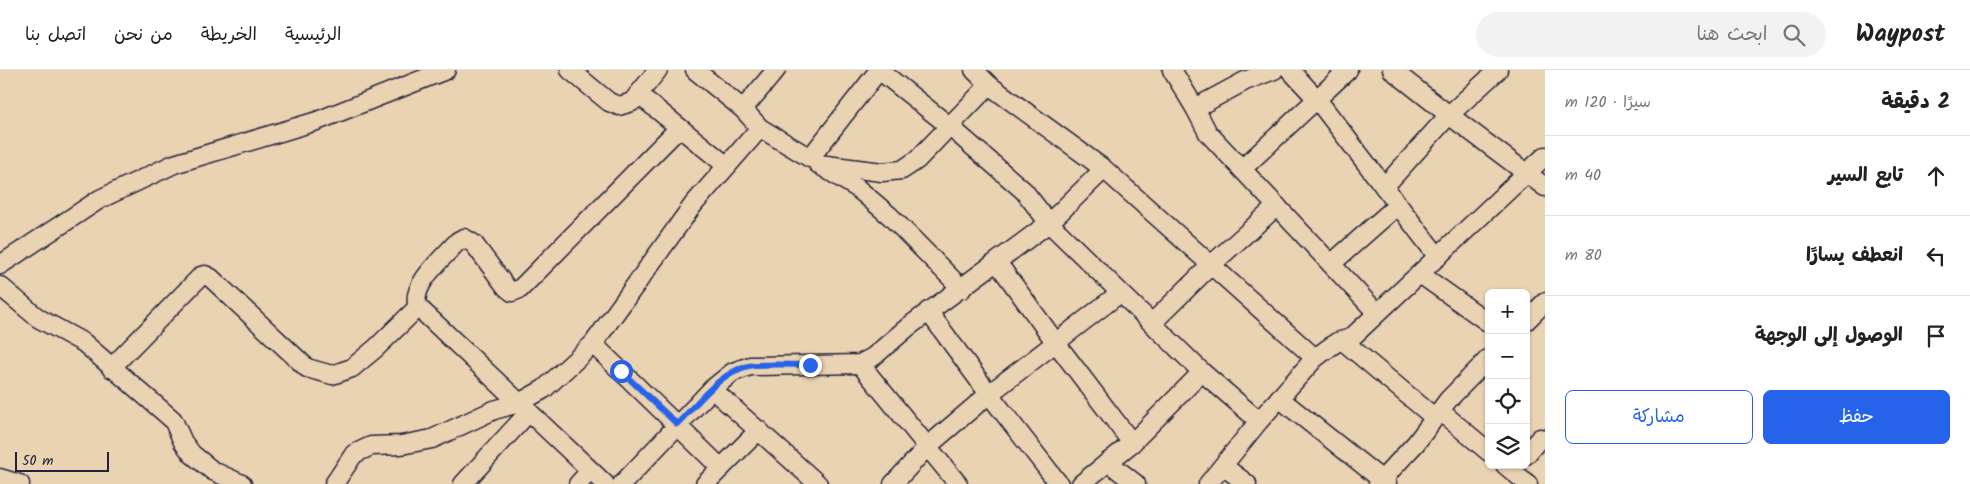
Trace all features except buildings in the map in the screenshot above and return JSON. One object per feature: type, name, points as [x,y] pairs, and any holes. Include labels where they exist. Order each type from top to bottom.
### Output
[{"type":"street","points":[[0,265],[100,199],[174,164],[316,121],[446,70]]},
{"type":"street","points":[[570,70],[609,102],[619,106],[632,102],[658,70]]},
{"type":"street","points":[[695,70],[743,109],[760,128],[857,188],[890,216],[962,288]]},
{"type":"street","points":[[743,109],[776,70]]},
{"type":"street","points":[[814,161],[879,70],[948,125],[1024,191],[1049,223],[1120,293],[1202,372],[1259,421]]},
{"type":"street","points":[[974,70],[988,85],[1104,169],[1315,358]]},
{"type":"street","points":[[1172,70],[1208,133],[1377,313]]},
{"type":"street","points":[[1195,108],[1245,81],[1274,70]]},
{"type":"street","points":[[1290,70],[1316,98],[1438,257]]},
{"type":"street","points":[[1242,169],[1348,70]]},
{"type":"street","points":[[1392,70],[1449,116],[1545,187]]},
{"type":"street","points":[[1384,187],[1449,116],[1498,70]]},
{"type":"street","points":[[814,161],[882,172],[902,170],[917,160],[948,125],[988,85]]},
{"type":"street","points":[[638,94],[727,166]]},
{"type":"street","points":[[605,484],[418,307],[416,293],[420,284],[458,241],[464,238],[474,244],[506,288],[512,292],[520,289],[679,128]]},
{"type":"street","points":[[463,484],[524,408],[593,344],[693,205],[760,128]]},
{"type":"street","points":[[1208,484],[1259,421],[1315,358],[1337,342],[1350,338],[1545,156]]},
{"type":"street","points":[[622,484],[677,424],[712,389],[733,372],[750,366],[860,364],[873,357],[928,311],[998,262],[1049,223],[1104,169]]},
{"type":"street","points":[[1331,264],[1398,205]]},
{"type":"street","points":[[1152,323],[1210,265],[1277,206]]},
{"type":"street","points":[[998,262],[1056,343],[1132,443]]},
{"type":"street","points":[[1420,274],[1485,320]]},
{"type":"street","points":[[112,368],[201,276],[205,275],[211,278],[307,368],[332,375],[352,368],[376,348],[418,307]]},
{"type":"street","points":[[0,286],[38,318],[84,343],[173,420],[183,442],[192,454],[213,471],[242,484]]},
{"type":"street","points":[[893,484],[928,446],[989,394],[1120,293]]},
{"type":"street","points":[[1530,317],[1545,302]]},
{"type":"street","points":[[928,311],[1059,484]]},
{"type":"street","points":[[1342,341],[1485,449]]},
{"type":"street","points":[[593,344],[720,467]]},
{"type":"street","points":[[1279,398],[1382,483],[1462,384],[1485,362]]},
{"type":"street","points":[[860,364],[958,484]]},
{"type":"street","points":[[1081,484],[1132,443],[1202,372]]},
{"type":"street","points":[[712,389],[818,484]]},
{"type":"street","points":[[334,484],[354,454],[371,446],[401,445],[432,439],[494,410],[524,408]]},
{"type":"street","points":[[705,484],[759,430]]},
{"type":"street","points":[[1530,451],[1543,436]]},
{"type":"street","points":[[1108,462],[1136,484]]},
{"type":"street","points":[[1223,466],[1247,484]]},
{"type":"street","points":[[578,484],[590,471]]},
{"type":"street","points":[[1510,472],[1528,484]]},
{"type":"street","points":[[0,478],[20,484]]},
{"type":"route","points":[[621,371],[677,424],[712,389],[733,372],[750,366],[810,365]]}]
